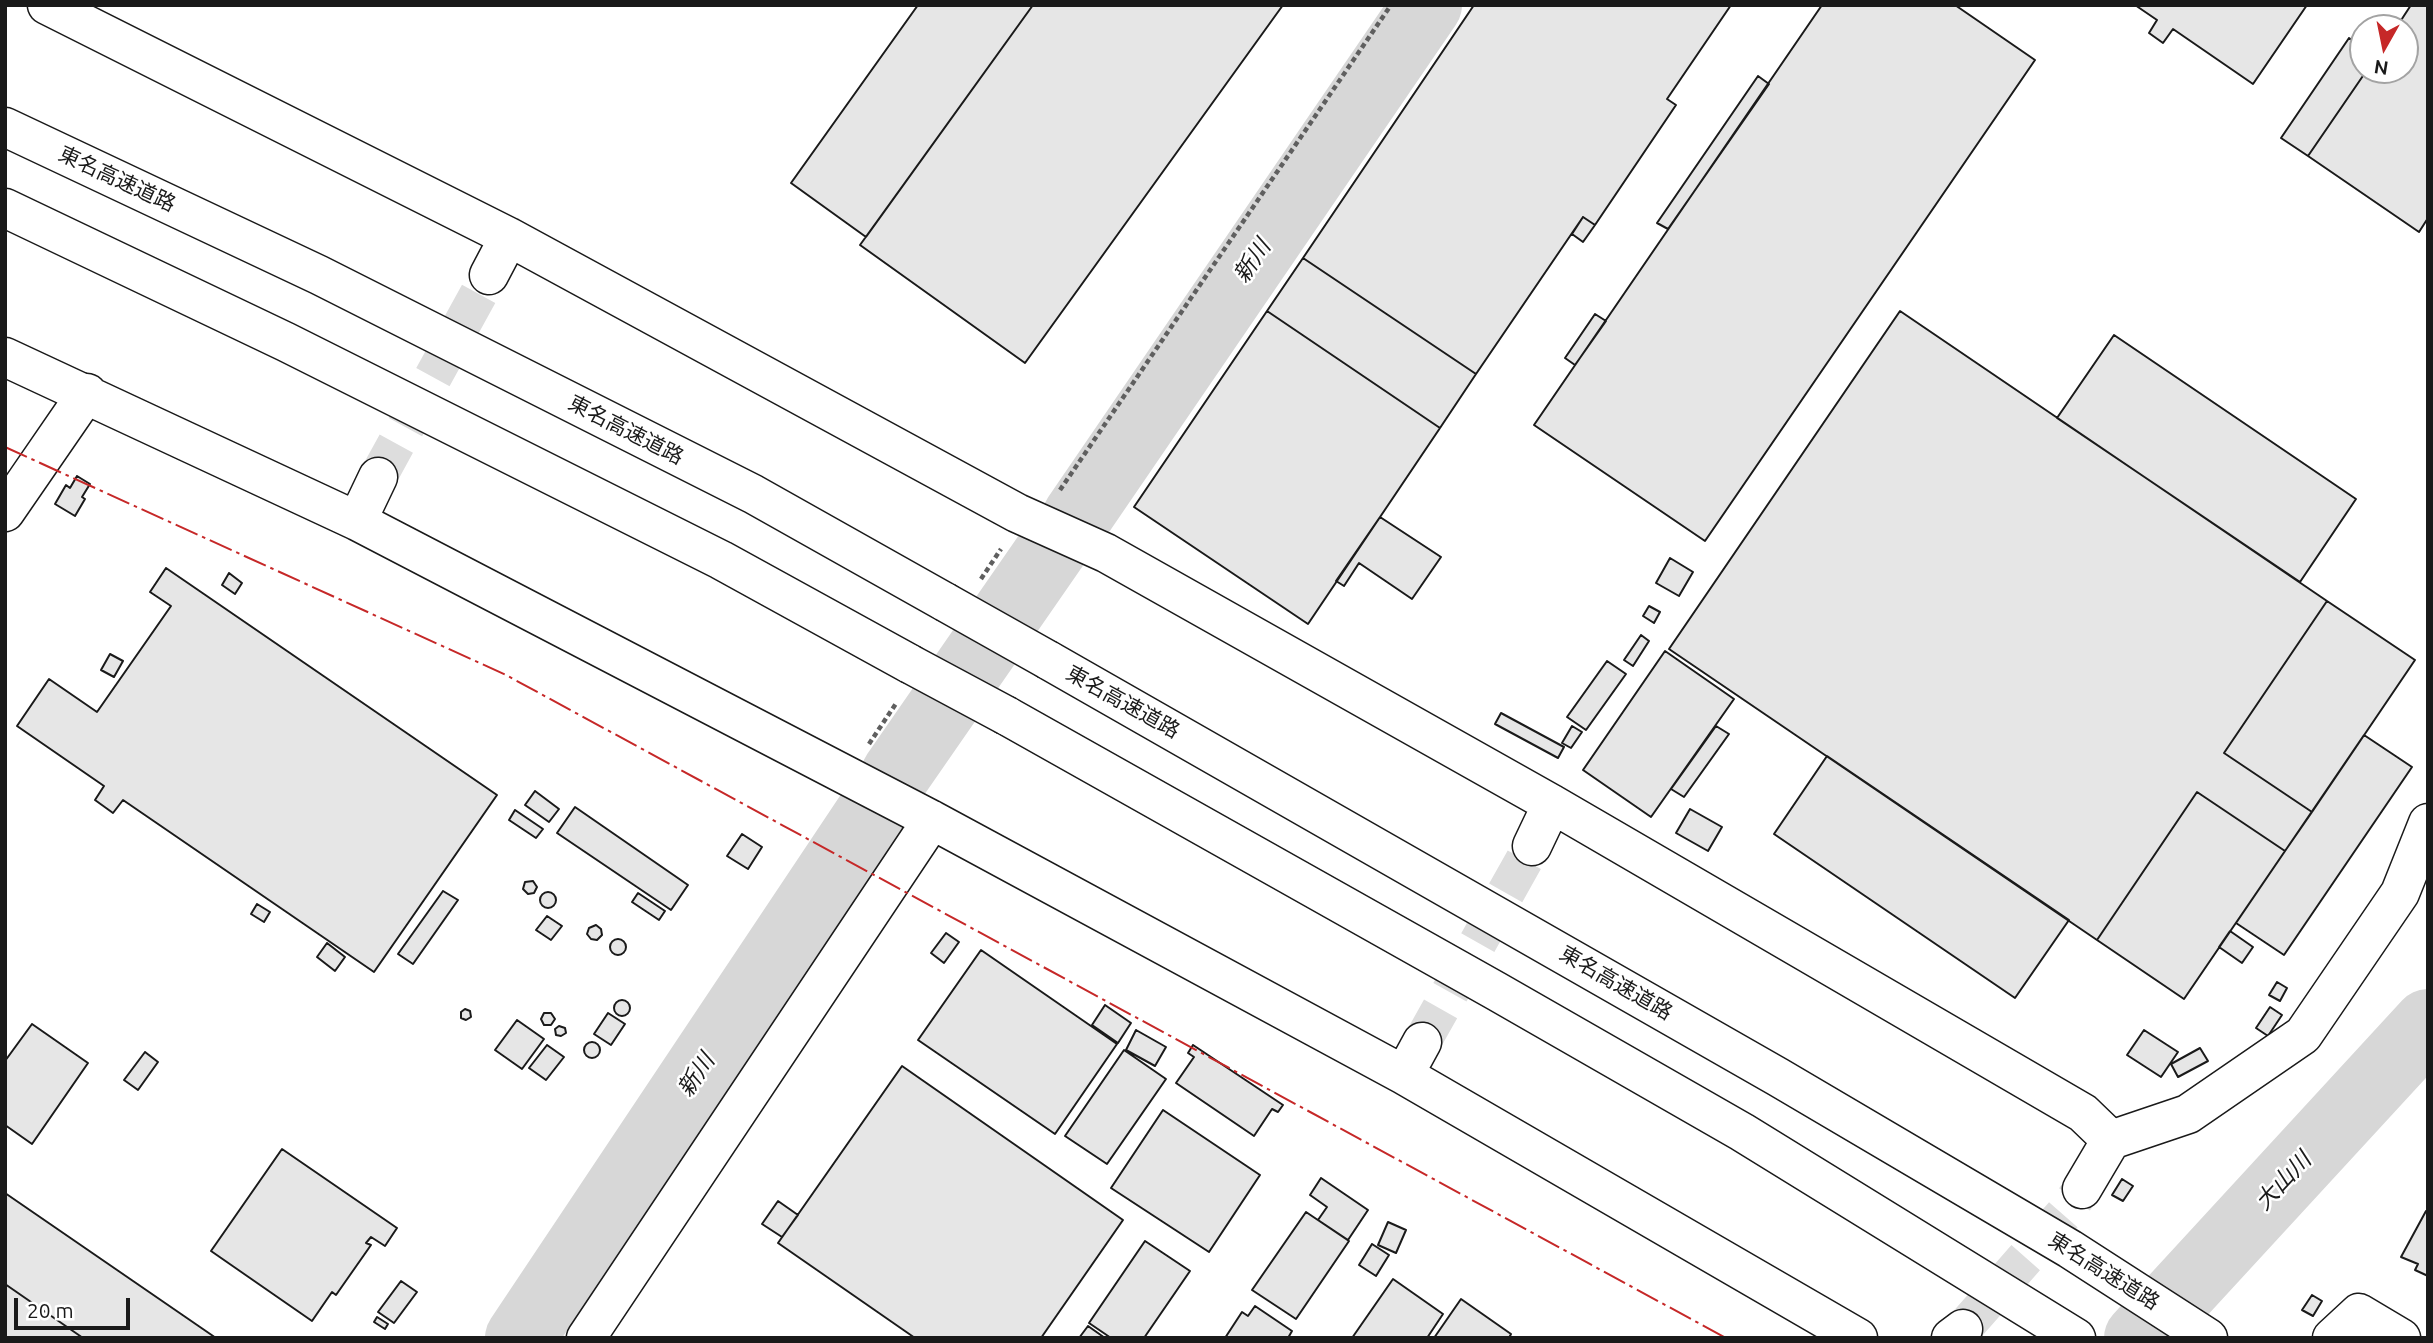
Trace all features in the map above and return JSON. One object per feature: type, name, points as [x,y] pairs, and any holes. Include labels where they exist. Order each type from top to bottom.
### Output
[{"type":"main road","points":[[47,5],[509,237],[1005,506],[1106,553],[1552,804],[2082,1112],[2111,1140]]},
{"type":"main road","name":"東名高速道路","points":[[5,127],[319,275],[741,488],[1545,942],[2070,1249],[2208,1338]]},
{"type":"main road","points":[[5,208],[286,342],[709,554],[906,680],[1007,716],[1730,1125],[2076,1338]]},
{"type":"main road","points":[[489,275],[509,237]]},
{"type":"main road","points":[[5,357],[357,521],[932,820],[1404,1075],[1858,1338]]},
{"type":"main road","points":[[5,512],[86,393]]},
{"type":"main road","points":[[357,521],[378,477]]},
{"type":"main road","points":[[1532,846],[1552,804]]},
{"type":"main road","points":[[586,1338],[932,820]]},
{"type":"main road","points":[[2082,1189],[2111,1140],[2189,1114],[2303,1035],[2400,892],[2428,823]]},
{"type":"main road","points":[[1404,1075],[1422,1042]]},
{"type":"main road","points":[[2332,1338],[2360,1313],[2401,1338]]},
{"type":"path","points":[[980,580],[1011,534],[1038,522],[1391,5]]},
{"type":"path","points":[[847,776],[906,680]]},
{"type":"building","points":[[918,5],[1033,5],[866,237],[791,183]]},
{"type":"building","points":[[1033,5],[1283,5],[1025,363],[860,245]]},
{"type":"building","points":[[1474,5],[1731,5],[1667,99],[1676,105],[1595,225],[1583,217],[1476,374],[1303,258]]},
{"type":"building","points":[[1822,5],[1955,5],[2035,60],[1705,541],[1534,425]]},
{"type":"building","points":[[2135,5],[2307,5],[2253,84],[2173,29],[2163,43],[2149,33],[2157,20]]},
{"type":"building","points":[[2411,5],[2428,5],[2428,218],[2419,232],[2308,156],[2357,84],[2419,84],[2419,14],[2405,14]]},
{"type":"building","points":[[2349,38],[2349,84],[2357,84],[2308,156],[2281,138]]},
{"type":"building","points":[[1758,76],[1769,84],[1668,229],[1657,223]]},
{"type":"building","points":[[1583,217],[1595,225],[1583,242],[1572,234]]},
{"type":"building","points":[[1303,258],[1476,374],[1440,428],[1267,311]]},
{"type":"building","points":[[1267,311],[1440,428],[1308,624],[1134,507]]},
{"type":"building","points":[[1900,311],[2327,601],[2224,753],[2312,812],[2285,851],[2197,792],[2097,940],[1669,649]]},
{"type":"building","points":[[1595,314],[1606,321],[1575,365],[1565,358]]},
{"type":"building","points":[[2114,335],[2356,499],[2300,582],[2057,418]]},
{"type":"building","points":[[77,476],[90,484],[75,516],[55,504],[66,485],[70,488]]},
{"type":"building","points":[[1380,517],[1441,557],[1412,599],[1359,563],[1344,586],[1336,581]]},
{"type":"building","points":[[1670,558],[1693,572],[1679,596],[1656,583]]},
{"type":"building","points":[[166,568],[497,795],[374,972],[123,800],[113,813],[95,800],[104,786],[17,726],[49,679],[97,712],[171,606],[150,592]]},
{"type":"building","points":[[229,573],[242,583],[235,594],[222,585]]},
{"type":"building","points":[[2327,601],[2415,660],[2312,812],[2224,753]]},
{"type":"building","points":[[1649,606],[1660,612],[1654,623],[1643,616]]},
{"type":"building","points":[[1641,635],[1649,641],[1633,666],[1624,660]]},
{"type":"building","points":[[1665,651],[1734,699],[1651,817],[1583,770]]},
{"type":"building","points":[[110,654],[123,661],[114,677],[101,670]]},
{"type":"building","points":[[1607,661],[1626,674],[1586,730],[1567,717]]},
{"type":"building","points":[[1501,713],[1564,747],[1558,758],[1495,724]]},
{"type":"building","points":[[1572,726],[1582,732],[1571,748],[1562,743]]},
{"type":"building","points":[[1716,726],[1729,734],[1684,797],[1671,789]]},
{"type":"building","points":[[2364,735],[2412,767],[2284,955],[2236,923]]},
{"type":"building","points":[[1827,756],[2069,920],[2015,998],[1774,834]]},
{"type":"building","points":[[535,791],[559,809],[549,822],[525,805]]},
{"type":"building","points":[[2197,792],[2285,851],[2184,999],[2097,940]]},
{"type":"building","points":[[575,807],[688,885],[671,910],[557,833]]},
{"type":"building","points":[[1690,809],[1722,827],[1708,851],[1676,833]]},
{"type":"building","points":[[515,810],[543,829],[536,838],[509,820]]},
{"type":"building","points":[[742,834],[762,847],[748,869],[727,856]]},
{"type":"building","points":[[533,881],[537,887],[534,893],[528,894],[523,889],[525,882]]},
{"type":"building","points":[[443,891],[458,900],[413,964],[398,954]]},
{"type":"building","points":[[548,892],[556,900],[548,908],[540,900]]},
{"type":"building","points":[[638,893],[665,911],[659,920],[632,902]]},
{"type":"building","points":[[257,904],[270,912],[264,922],[251,914]]},
{"type":"building","points":[[547,916],[562,926],[551,940],[536,930]]},
{"type":"building","points":[[596,925],[601,929],[602,935],[597,940],[591,939],[587,934],[589,928]]},
{"type":"building","points":[[2230,931],[2253,947],[2242,963],[2219,947]]},
{"type":"building","points":[[946,933],[959,942],[944,963],[931,953]]},
{"type":"building","points":[[618,939],[624,941],[624,953],[618,955],[612,953],[610,947],[612,941]]},
{"type":"building","points":[[327,943],[345,957],[335,971],[317,957]]},
{"type":"building","points":[[981,950],[1117,1044],[1055,1134],[918,1040]]},
{"type":"building","points":[[2277,982],[2287,988],[2280,1001],[2269,995]]},
{"type":"building","points":[[622,1000],[630,1008],[622,1016],[614,1008]]},
{"type":"building","points":[[1105,1005],[1131,1023],[1118,1043],[1092,1025]]},
{"type":"building","points":[[2270,1007],[2282,1015],[2268,1036],[2256,1028]]},
{"type":"building","points":[[465,1009],[470,1011],[471,1017],[466,1020],[461,1018],[461,1012]]},
{"type":"building","points":[[544,1013],[551,1013],[555,1019],[551,1025],[544,1025],[541,1019]]},
{"type":"building","points":[[608,1013],[625,1024],[611,1045],[594,1034]]},
{"type":"building","points":[[517,1020],[544,1039],[522,1069],[495,1050]]},
{"type":"building","points":[[32,1024],[88,1063],[32,1144],[5,1125],[5,1061]]},
{"type":"building","points":[[559,1026],[565,1028],[566,1033],[561,1036],[556,1035],[555,1029]]},
{"type":"building","points":[[1136,1030],[1166,1047],[1155,1066],[1126,1050]]},
{"type":"building","points":[[2144,1030],[2178,1052],[2161,1077],[2127,1055]]},
{"type":"building","points":[[592,1042],[600,1050],[592,1058],[584,1050]]},
{"type":"building","points":[[547,1045],[564,1057],[546,1080],[529,1068]]},
{"type":"building","points":[[1193,1045],[1283,1105],[1278,1112],[1272,1109],[1254,1136],[1176,1083],[1194,1057],[1188,1053]]},
{"type":"building","points":[[2200,1048],[2208,1061],[2178,1077],[2171,1064]]},
{"type":"building","points":[[1124,1050],[1166,1079],[1107,1164],[1065,1136]]},
{"type":"building","points":[[145,1052],[158,1062],[138,1090],[124,1080]]},
{"type":"building","points":[[902,1066],[1123,1220],[1041,1338],[915,1338],[778,1243]]},
{"type":"building","points":[[1163,1110],[1260,1175],[1209,1252],[1111,1188]]},
{"type":"building","points":[[282,1149],[397,1228],[385,1246],[371,1237],[366,1243],[371,1245],[336,1295],[332,1292],[312,1321],[211,1251]]},
{"type":"building","points":[[1321,1178],[1368,1210],[1348,1240],[1318,1220],[1327,1207],[1310,1195]]},
{"type":"building","points":[[2122,1179],[2133,1186],[2123,1201],[2112,1195]]},
{"type":"building","points":[[5,1193],[216,1338],[83,1338],[5,1284]]},
{"type":"building","points":[[778,1201],[798,1215],[782,1237],[762,1224]]},
{"type":"building","points":[[2426,1211],[2428,1276],[2415,1270],[2418,1264],[2401,1257]]},
{"type":"building","points":[[1306,1212],[1349,1241],[1296,1319],[1252,1290]]},
{"type":"building","points":[[1388,1222],[1406,1230],[1396,1253],[1378,1245]]},
{"type":"building","points":[[1145,1241],[1190,1271],[1144,1338],[1111,1338],[1089,1323]]},
{"type":"building","points":[[1372,1244],[1389,1255],[1376,1276],[1359,1265]]},
{"type":"building","points":[[1393,1279],[1443,1314],[1427,1338],[1352,1338]]},
{"type":"building","points":[[401,1281],[417,1292],[394,1323],[378,1312]]},
{"type":"building","points":[[5,1284],[83,1338],[5,1338]]},
{"type":"building","points":[[2312,1295],[2322,1301],[2313,1316],[2302,1310]]},
{"type":"building","points":[[1461,1299],[1511,1334],[1509,1338],[1434,1338]]},
{"type":"building","points":[[1255,1306],[1292,1331],[1288,1338],[1225,1338],[1242,1312],[1248,1316]]},
{"type":"building","points":[[377,1317],[388,1324],[385,1329],[374,1322]]},
{"type":"building","points":[[1088,1326],[1105,1338],[1079,1338]]},
{"type":"waterway","name":"新川","points":[[1077,517],[1427,5]]},
{"type":"waterway","name":"新川","points":[[896,774],[1054,546]]},
{"type":"waterway","name":"新川","points":[[520,1338],[872,811]]},
{"type":"waterway","name":"大山川","points":[[2139,1338],[2428,1024]]},
{"type":"tunnel","points":[[378,477],[489,275]]},
{"type":"tunnel","points":[[1422,1042],[1532,846]]},
{"type":"tunnel","points":[[1963,1329],[2064,1214],[2082,1189]]},
{"type":"power","points":[[5,447],[506,675],[1726,1338]]}]
